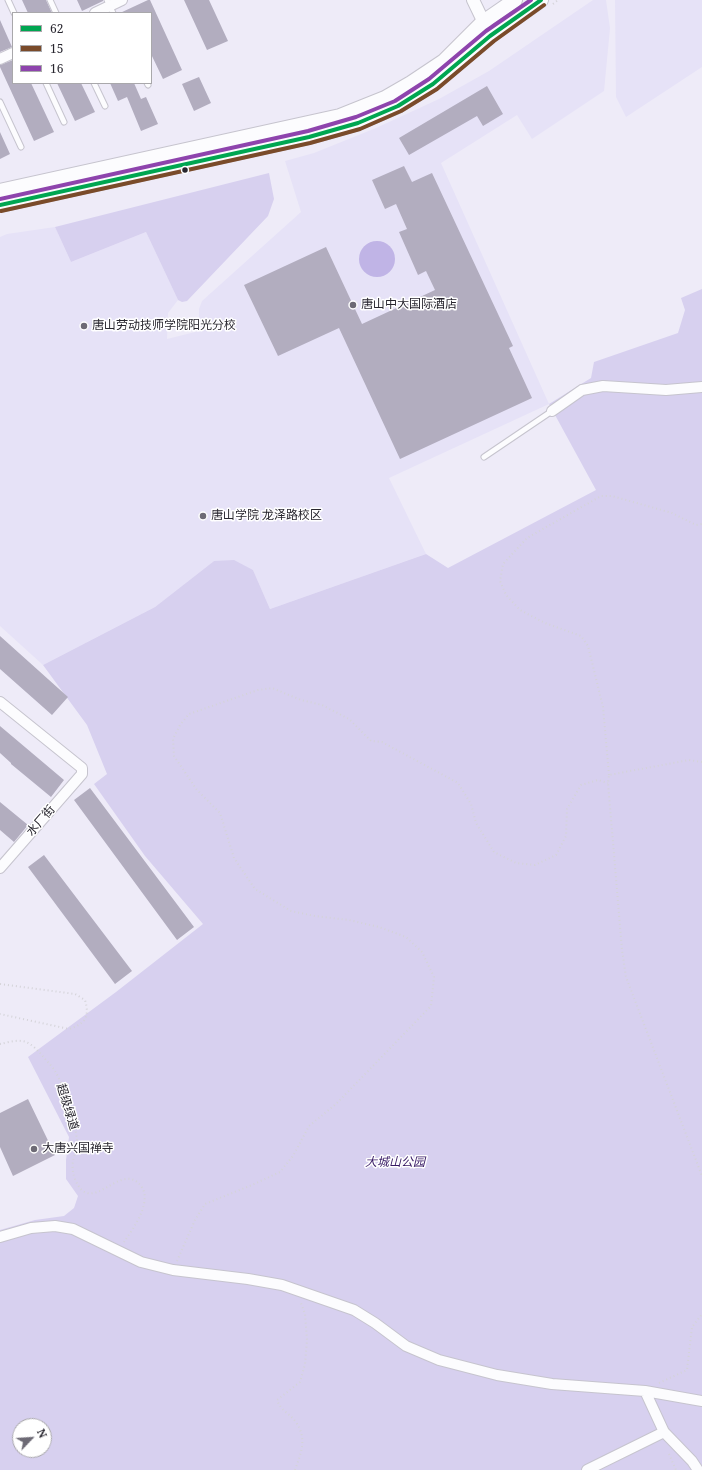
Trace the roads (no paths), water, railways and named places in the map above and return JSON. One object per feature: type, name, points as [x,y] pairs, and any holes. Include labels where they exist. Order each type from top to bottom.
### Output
[{"type":"main road","points":[[0,191],[340,116],[385,98],[411,83],[444,61],[483,22],[515,0]]},
{"type":"main road","points":[[0,204],[309,137],[358,123],[398,106],[433,84],[490,36],[541,0]]},
{"type":"street","points":[[97,12],[122,0]]},
{"type":"street","points":[[473,0],[490,36]]},
{"type":"street","points":[[0,59],[12,53]]},
{"type":"street","points":[[552,411],[582,390],[604,386],[666,390],[702,387]]},
{"type":"street","name":"水厂街","points":[[0,702],[82,768],[82,774],[0,868]]},
{"type":"street","points":[[0,1237],[31,1228],[55,1226],[73,1229],[141,1262],[173,1270],[248,1279],[282,1285],[354,1310],[375,1323],[406,1346],[439,1360],[497,1375],[552,1384],[645,1391],[702,1401]]},
{"type":"street","points":[[645,1391],[664,1432],[692,1461],[698,1470]]},
{"type":"street","points":[[587,1470],[664,1432]]},
{"type":"lane","points":[[8,0],[14,12]]},
{"type":"lane","points":[[50,0],[56,12]]},
{"type":"lane","points":[[46,84],[64,122]]},
{"type":"lane","points":[[94,84],[105,106]]},
{"type":"lane","points":[[0,102],[21,147]]},
{"type":"lane","points":[[484,457],[552,411]]},
{"type":"place","name":"唐山中大国际酒店","points":[[353,305]]},
{"type":"place","name":"唐山劳动技师学院阳光分校","points":[[84,326]]},
{"type":"place","name":"唐山学院 龙泽路校区","points":[[203,516]]},
{"type":"place","name":"大唐兴国禅寺","points":[[34,1149]]},
{"type":"park label","name":"大城山公园","points":[[395,1163]]}]
